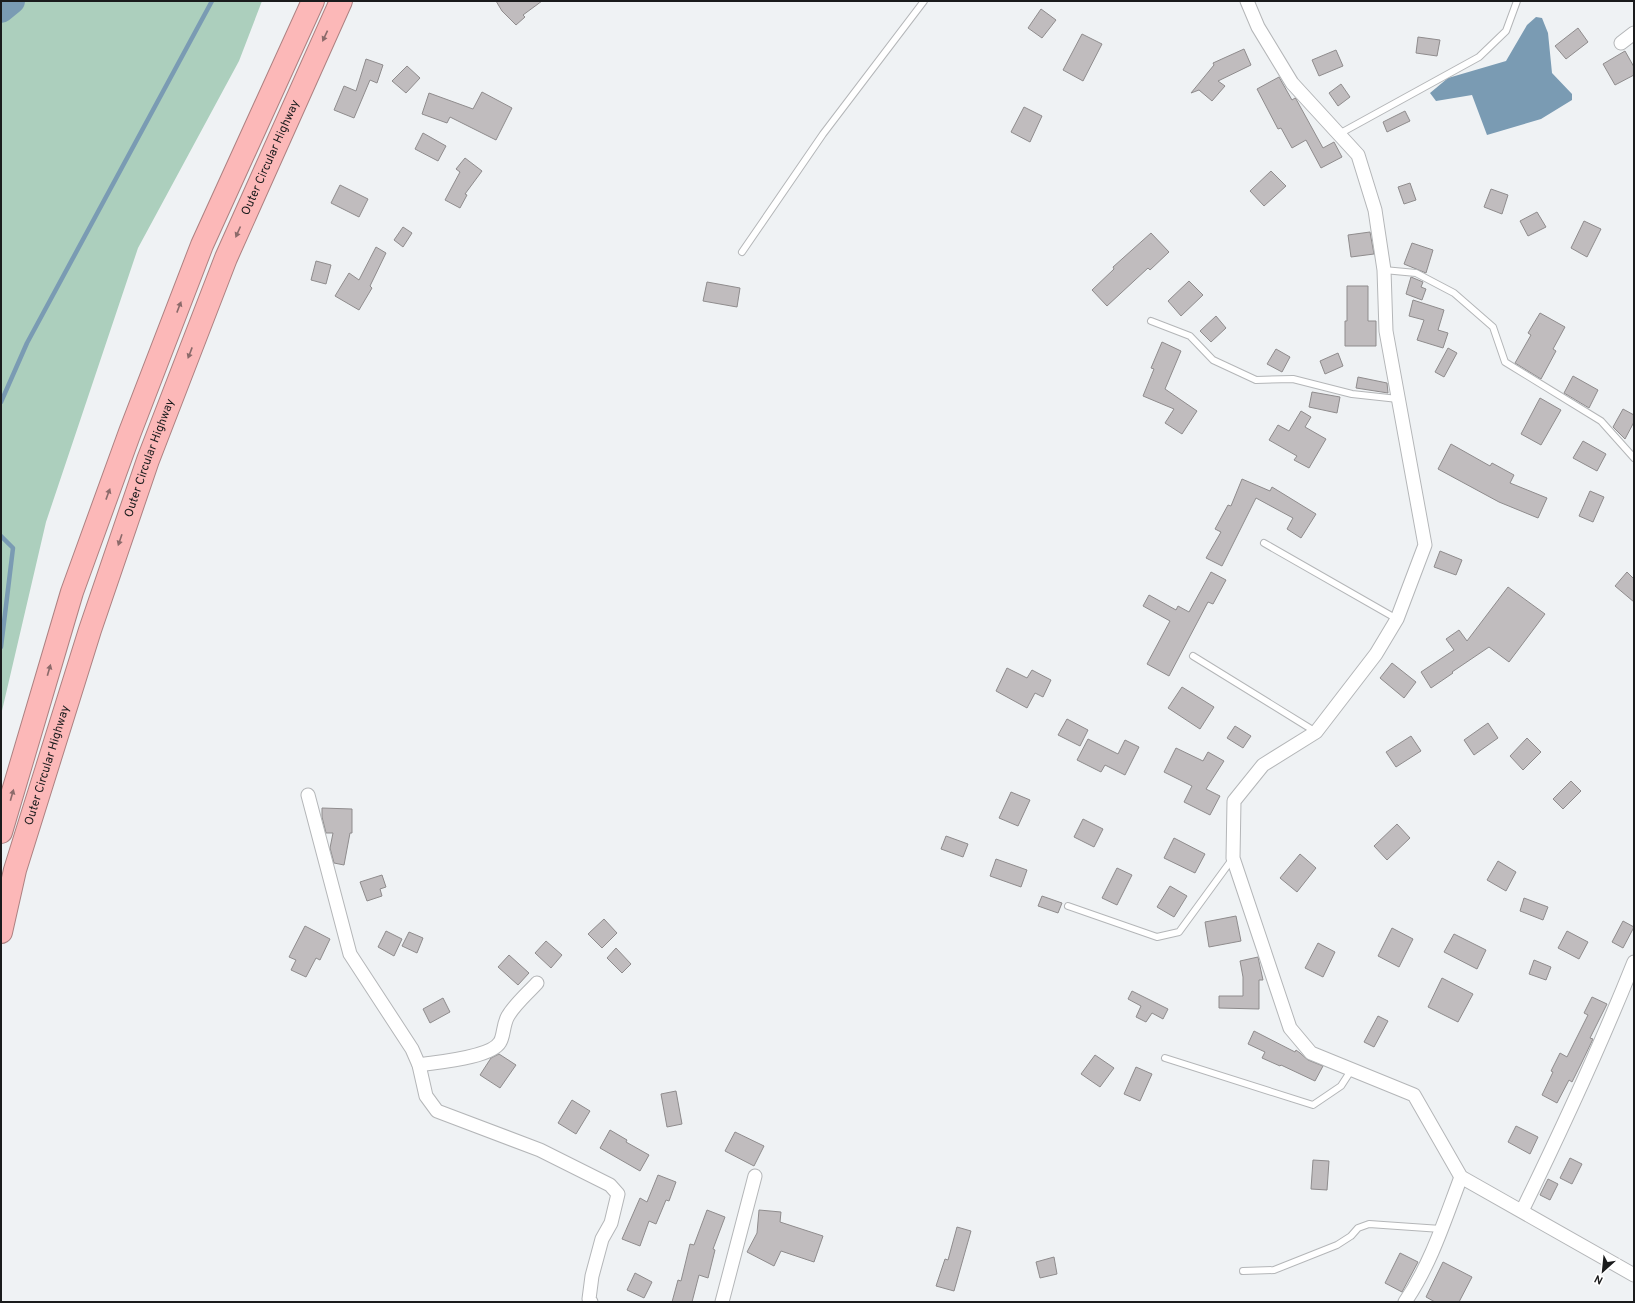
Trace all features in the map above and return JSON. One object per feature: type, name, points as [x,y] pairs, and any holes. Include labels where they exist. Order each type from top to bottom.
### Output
[{"type":"highway","name":"Outer Circular Highway","points":[[1,832],[72,592],[130,432],[202,245],[313,1]]},
{"type":"highway","name":"Outer Circular Highway","points":[[1,932],[15,870],[85,645],[148,460],[226,258],[341,1]]},
{"type":"street","points":[[1247,1],[1258,27],[1292,83],[1338,135],[1358,155],[1374,210],[1384,270],[1386,332],[1425,546],[1397,619],[1376,654],[1316,732],[1263,765],[1234,801],[1232,858],[1290,1028],[1311,1053],[1414,1095],[1462,1177],[1634,1275]]},
{"type":"street","points":[[1621,44],[1634,33]]},
{"type":"street","points":[[308,796],[350,954],[412,1049],[426,1096],[437,1111],[540,1150],[610,1185],[618,1194],[611,1223],[602,1238],[592,1276],[589,1299],[591,1302]]},
{"type":"street","points":[[1522,1211],[1558,1137],[1611,1021],[1634,962]]},
{"type":"street","points":[[418,1065],[483,1054],[493,1049],[500,1042],[508,1015],[537,983]]},
{"type":"street","points":[[722,1302],[755,1176]]},
{"type":"street","points":[[1405,1302],[1428,1261],[1462,1177]]},
{"type":"lane","points":[[742,252],[823,134],[924,1]]},
{"type":"lane","points":[[1338,135],[1479,57],[1506,31],[1517,1]]},
{"type":"lane","points":[[1384,270],[1416,273],[1454,293],[1493,327],[1505,362],[1601,421],[1634,458]]},
{"type":"lane","points":[[1151,321],[1190,336],[1213,360],[1256,380],[1294,379],[1352,394],[1398,399]]},
{"type":"lane","points":[[1264,543],[1397,619]]},
{"type":"lane","points":[[1193,656],[1316,732]]},
{"type":"lane","points":[[1068,906],[1157,937],[1179,932],[1232,858]]},
{"type":"lane","points":[[1165,1058],[1313,1105],[1340,1086],[1352,1069]]},
{"type":"lane","points":[[1243,1271],[1274,1270],[1337,1245],[1351,1236],[1358,1228],[1369,1224],[1441,1229]]},
{"type":"green space","points":[[1,1],[262,1],[239,61],[138,248],[46,522],[1,715]]},
{"type":"water","points":[[1536,17],[1542,18],[1548,33],[1552,73],[1572,94],[1572,100],[1541,119],[1487,135],[1472,95],[1436,101],[1430,93],[1448,78],[1506,61],[1527,25]]},
{"type":"building","points":[[496,1],[542,1],[523,15],[525,17],[516,25],[502,11]]},
{"type":"building","points":[[1041,9],[1056,20],[1042,38],[1028,28]]},
{"type":"building","points":[[1578,28],[1588,42],[1566,59],[1555,46]]},
{"type":"building","points":[[1082,34],[1102,44],[1083,81],[1063,70]]},
{"type":"building","points":[[1418,37],[1440,40],[1437,56],[1416,53]]},
{"type":"building","points":[[1244,49],[1251,65],[1218,81],[1225,86],[1212,101],[1199,90],[1191,93],[1214,65],[1213,63]]},
{"type":"building","points":[[1336,50],[1343,66],[1319,76],[1312,60]]},
{"type":"building","points":[[1625,51],[1634,67],[1634,75],[1615,85],[1603,64]]},
{"type":"building","points":[[366,59],[383,65],[377,83],[370,80],[354,118],[334,110],[344,86],[356,91]]},
{"type":"building","points":[[407,66],[420,78],[406,93],[392,81]]},
{"type":"building","points":[[1279,77],[1292,100],[1295,98],[1296,99],[1323,148],[1334,142],[1342,157],[1321,168],[1306,140],[1292,148],[1281,128],[1278,129],[1257,89]]},
{"type":"building","points":[[1341,84],[1350,97],[1338,106],[1329,93]]},
{"type":"building","points":[[482,92],[512,108],[496,140],[450,117],[447,123],[422,114],[429,93],[473,109]]},
{"type":"building","points":[[1024,107],[1042,116],[1030,142],[1011,132]]},
{"type":"building","points":[[1405,111],[1410,121],[1387,132],[1383,122]]},
{"type":"building","points":[[423,133],[446,146],[438,161],[415,149]]},
{"type":"building","points":[[465,158],[482,171],[465,194],[467,195],[460,208],[445,200],[460,172],[456,169]]},
{"type":"building","points":[[1271,171],[1286,186],[1264,206],[1250,191]]},
{"type":"building","points":[[1410,183],[1416,200],[1404,204],[1398,187]]},
{"type":"building","points":[[340,185],[368,199],[359,217],[331,203]]},
{"type":"building","points":[[1491,189],[1508,195],[1502,214],[1484,207]]},
{"type":"building","points":[[1537,212],[1546,227],[1528,236],[1520,221]]},
{"type":"building","points":[[1584,221],[1601,229],[1587,257],[1571,248]]},
{"type":"building","points":[[403,227],[412,233],[403,247],[394,240]]},
{"type":"building","points":[[1370,232],[1374,254],[1351,257],[1348,235]]},
{"type":"building","points":[[1151,233],[1169,252],[1150,270],[1148,268],[1107,306],[1092,290],[1114,269],[1113,267]]},
{"type":"building","points":[[1412,243],[1433,250],[1426,273],[1404,264]]},
{"type":"building","points":[[376,247],[386,253],[370,286],[372,288],[359,310],[335,296],[349,273],[359,280]]},
{"type":"building","points":[[316,261],[331,265],[326,284],[311,280]]},
{"type":"building","points":[[1411,277],[1423,282],[1421,287],[1426,289],[1422,300],[1406,294]]},
{"type":"building","points":[[1189,281],[1203,295],[1181,316],[1168,301]]},
{"type":"building","points":[[707,282],[740,288],[737,307],[703,301]]},
{"type":"building","points":[[1347,286],[1368,286],[1368,321],[1376,321],[1376,346],[1345,346]]},
{"type":"building","points":[[1413,300],[1444,310],[1438,330],[1448,333],[1443,348],[1417,340],[1424,320],[1409,316]]},
{"type":"building","points":[[1540,313],[1565,327],[1553,349],[1556,351],[1541,379],[1515,363],[1531,335],[1528,333]]},
{"type":"building","points":[[1216,316],[1226,328],[1211,342],[1200,331]]},
{"type":"building","points":[[1162,342],[1181,351],[1165,389],[1197,411],[1182,434],[1165,423],[1174,409],[1143,396],[1154,369],[1151,368]]},
{"type":"building","points":[[1448,348],[1457,353],[1444,377],[1435,372]]},
{"type":"building","points":[[1276,349],[1290,357],[1282,372],[1267,364]]},
{"type":"building","points":[[1338,353],[1343,366],[1325,374],[1320,361]]},
{"type":"building","points":[[1573,376],[1598,390],[1589,408],[1564,393]]},
{"type":"building","points":[[1358,377],[1387,383],[1388,393],[1356,388]]},
{"type":"building","points":[[1312,392],[1340,397],[1337,413],[1309,407]]},
{"type":"building","points":[[1540,398],[1561,410],[1541,445],[1521,434]]},
{"type":"building","points":[[1623,409],[1634,415],[1634,422],[1625,439],[1613,427]]},
{"type":"building","points":[[1301,411],[1311,417],[1305,427],[1326,439],[1309,468],[1294,460],[1297,456],[1269,440],[1278,425],[1289,431]]},
{"type":"building","points":[[1583,441],[1606,454],[1597,471],[1573,458]]},
{"type":"building","points":[[1451,444],[1490,466],[1492,463],[1514,475],[1510,483],[1547,498],[1538,518],[1499,502],[1438,469]]},
{"type":"building","points":[[1242,479],[1270,491],[1272,487],[1316,514],[1301,538],[1287,529],[1293,518],[1256,498],[1222,566],[1206,558],[1221,532],[1215,529],[1228,505],[1231,506]]},
{"type":"building","points":[[1590,491],[1604,497],[1593,522],[1579,516]]},
{"type":"building","points":[[1440,551],[1462,560],[1456,575],[1434,567]]},
{"type":"building","points":[[1211,572],[1226,580],[1213,604],[1208,602],[1169,676],[1147,664],[1170,621],[1143,606],[1149,595],[1176,610],[1178,606],[1189,612]]},
{"type":"building","points":[[1627,572],[1634,579],[1634,602],[1615,586]]},
{"type":"building","points":[[1508,587],[1545,614],[1509,662],[1489,647],[1431,688],[1421,672],[1454,650],[1446,639],[1459,630],[1467,641]]},
{"type":"building","points":[[1392,663],[1416,682],[1404,698],[1380,678]]},
{"type":"building","points":[[1007,668],[1027,678],[1032,670],[1051,680],[1043,697],[1035,693],[1027,708],[996,691]]},
{"type":"building","points":[[1182,687],[1214,707],[1200,729],[1168,708]]},
{"type":"building","points":[[1067,719],[1088,730],[1080,746],[1058,735]]},
{"type":"building","points":[[1488,723],[1498,738],[1474,755],[1464,740]]},
{"type":"building","points":[[1235,726],[1251,736],[1243,748],[1227,738]]},
{"type":"building","points":[[1411,736],[1421,751],[1396,767],[1386,752]]},
{"type":"building","points":[[1527,738],[1541,752],[1523,770],[1510,756]]},
{"type":"building","points":[[1088,739],[1118,754],[1125,740],[1139,747],[1125,775],[1105,765],[1101,772],[1077,760]]},
{"type":"building","points":[[1176,748],[1203,761],[1208,752],[1224,761],[1206,789],[1220,796],[1210,815],[1184,802],[1192,786],[1164,772]]},
{"type":"building","points":[[1571,781],[1581,791],[1563,809],[1553,799]]},
{"type":"building","points":[[1011,792],[1030,800],[1018,826],[999,818]]},
{"type":"building","points":[[322,808],[352,809],[352,833],[350,833],[344,865],[334,863],[330,848],[333,833],[326,833],[322,817]]},
{"type":"building","points":[[1083,819],[1103,829],[1094,847],[1074,837]]},
{"type":"building","points":[[1397,824],[1410,838],[1387,860],[1374,846]]},
{"type":"building","points":[[946,836],[968,844],[963,857],[941,849]]},
{"type":"building","points":[[1174,838],[1205,854],[1195,873],[1164,858]]},
{"type":"building","points":[[1300,854],[1316,868],[1297,892],[1280,878]]},
{"type":"building","points":[[996,859],[1027,870],[1021,887],[990,876]]},
{"type":"building","points":[[1498,861],[1516,872],[1506,891],[1487,880]]},
{"type":"building","points":[[1117,868],[1132,875],[1117,905],[1102,898]]},
{"type":"building","points":[[382,875],[386,887],[380,889],[382,896],[367,901],[360,882]]},
{"type":"building","points":[[1170,886],[1187,896],[1174,917],[1157,907]]},
{"type":"building","points":[[1042,896],[1062,903],[1058,913],[1038,906]]},
{"type":"building","points":[[1524,898],[1548,907],[1543,920],[1520,911]]},
{"type":"building","points":[[1236,916],[1241,941],[1209,947],[1205,922]]},
{"type":"building","points":[[604,919],[617,933],[602,948],[588,934]]},
{"type":"building","points":[[1623,921],[1634,927],[1623,948],[1612,942]]},
{"type":"building","points":[[305,926],[330,939],[320,960],[316,958],[306,977],[291,970],[296,960],[289,957]]},
{"type":"building","points":[[1392,928],[1413,939],[1399,967],[1378,956]]},
{"type":"building","points":[[386,931],[402,939],[394,956],[378,947]]},
{"type":"building","points":[[1567,931],[1588,942],[1579,959],[1558,948]]},
{"type":"building","points":[[409,932],[423,938],[417,953],[402,946]]},
{"type":"building","points":[[1454,934],[1486,950],[1477,969],[1444,952]]},
{"type":"building","points":[[546,941],[562,955],[551,968],[535,953]]},
{"type":"building","points":[[1318,943],[1335,952],[1323,977],[1305,968]]},
{"type":"building","points":[[616,948],[631,964],[622,973],[607,958]]},
{"type":"building","points":[[509,955],[529,973],[518,985],[498,967]]},
{"type":"building","points":[[1258,957],[1263,980],[1259,980],[1259,1009],[1219,1008],[1219,996],[1243,996],[1243,977],[1240,961]]},
{"type":"building","points":[[1534,960],[1551,967],[1546,980],[1529,974]]},
{"type":"building","points":[[1442,978],[1473,994],[1458,1022],[1428,1007]]},
{"type":"building","points":[[1132,991],[1168,1009],[1163,1019],[1152,1013],[1146,1022],[1136,1017],[1141,1006],[1128,999]]},
{"type":"building","points":[[1592,997],[1607,1004],[1590,1038],[1593,1039],[1572,1082],[1569,1080],[1557,1103],[1542,1095],[1560,1053],[1567,1057],[1588,1015],[1584,1013]]},
{"type":"building","points":[[443,998],[450,1012],[430,1023],[423,1009]]},
{"type":"building","points":[[1378,1016],[1388,1021],[1374,1047],[1364,1042]]},
{"type":"building","points":[[1254,1031],[1295,1052],[1296,1050],[1308,1060],[1323,1066],[1315,1081],[1262,1058],[1265,1052],[1248,1044]]},
{"type":"building","points":[[499,1054],[516,1065],[500,1088],[480,1075],[491,1058]]},
{"type":"building","points":[[1095,1055],[1114,1068],[1100,1087],[1081,1074]]},
{"type":"building","points":[[1136,1067],[1152,1074],[1140,1101],[1124,1094]]},
{"type":"building","points":[[676,1091],[682,1124],[667,1127],[661,1094]]},
{"type":"building","points":[[572,1100],[590,1111],[576,1134],[558,1123]]},
{"type":"building","points":[[1516,1126],[1538,1137],[1530,1154],[1508,1142]]},
{"type":"building","points":[[610,1130],[627,1140],[626,1142],[649,1155],[640,1171],[600,1148]]},
{"type":"building","points":[[735,1132],[764,1146],[754,1166],[725,1151]]},
{"type":"building","points":[[1570,1158],[1582,1164],[1572,1184],[1560,1178]]},
{"type":"building","points":[[1313,1160],[1329,1161],[1327,1190],[1311,1189]]},
{"type":"building","points":[[658,1175],[676,1182],[669,1201],[666,1200],[656,1224],[649,1221],[640,1246],[622,1239],[640,1198],[647,1202]]},
{"type":"building","points":[[1548,1179],[1558,1184],[1550,1200],[1540,1195]]},
{"type":"building","points":[[707,1210],[725,1217],[713,1249],[715,1250],[708,1278],[699,1275],[692,1302],[672,1302],[678,1280],[681,1281],[690,1244],[694,1245]]},
{"type":"building","points":[[759,1210],[781,1212],[780,1222],[823,1236],[814,1262],[781,1251],[774,1266],[747,1252],[757,1233]]},
{"type":"building","points":[[957,1227],[971,1231],[954,1291],[936,1286],[945,1259],[948,1260]]},
{"type":"building","points":[[1400,1253],[1418,1262],[1402,1292],[1385,1283]]},
{"type":"building","points":[[1054,1257],[1057,1274],[1040,1278],[1036,1262]]},
{"type":"building","points":[[1443,1262],[1472,1277],[1459,1302],[1435,1302],[1426,1297]]},
{"type":"building","points":[[635,1273],[652,1282],[644,1298],[627,1290]]},
{"type":"waterway","points":[[1,10],[12,1]]},
{"type":"waterway","points":[[1,402],[27,343],[212,1]]},
{"type":"waterway","points":[[1,536],[13,548],[1,647]]}]
